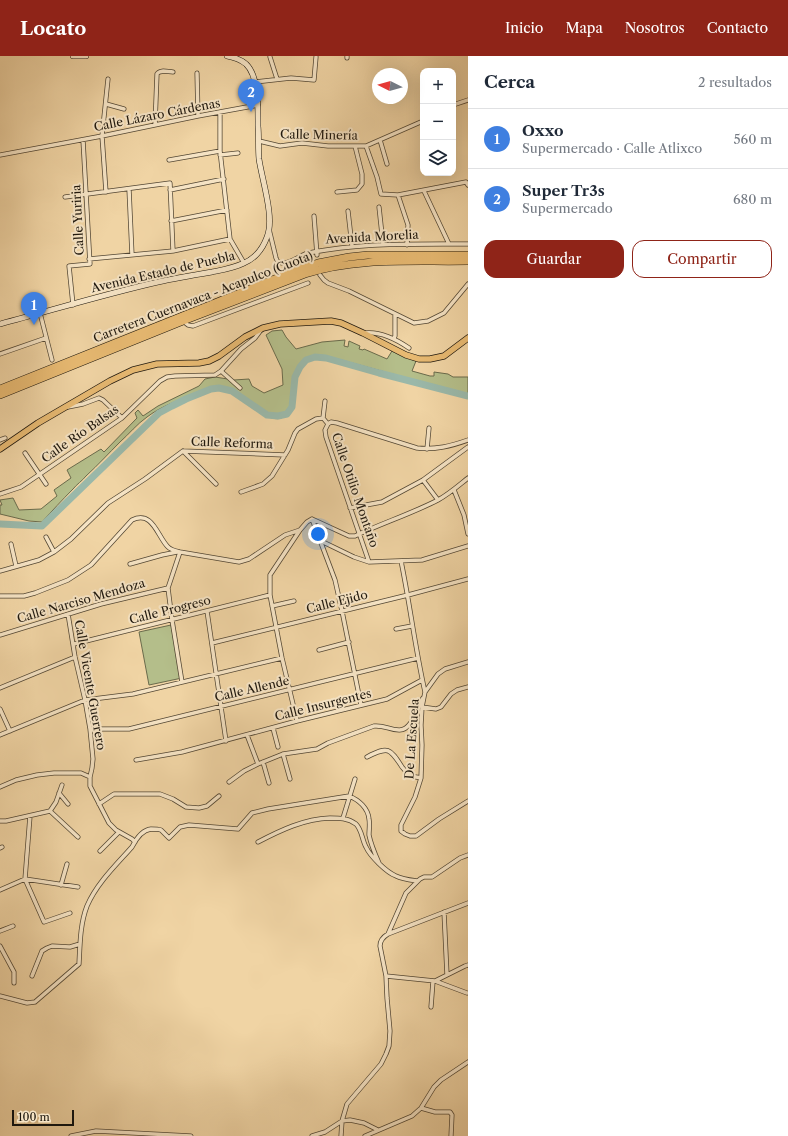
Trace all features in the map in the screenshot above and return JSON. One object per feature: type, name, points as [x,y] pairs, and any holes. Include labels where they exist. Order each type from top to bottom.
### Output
[{"type":"highway","name":"Carretera Cuernavaca - Acapulco (Cuota)","points":[[0,389],[302,268],[318,263],[349,257],[468,254]]},
{"type":"highway","name":"Carretera Cuernavaca - Acapulco (Cuota)","points":[[0,395],[183,321],[305,274],[334,265],[368,262],[468,261]]},
{"type":"main road","points":[[0,449],[63,408],[133,370],[157,364],[199,363],[209,361],[219,356],[245,337],[264,328],[280,324],[332,321],[341,323],[406,355],[419,359],[430,359],[444,356],[468,338]]},
{"type":"street","points":[[73,56],[86,56]]},
{"type":"street","name":"Avenida Estado de Puebla","points":[[0,324],[139,286],[223,269],[244,263],[255,257],[261,250],[268,236],[269,215],[259,159],[258,105],[255,82],[246,65],[234,58],[226,56]]},
{"type":"street","points":[[270,57],[277,79]]},
{"type":"street","points":[[255,82],[291,78],[314,80],[316,57]]},
{"type":"street","points":[[155,125],[157,74],[160,71],[173,72]]},
{"type":"street","points":[[197,72],[198,116]]},
{"type":"street","points":[[106,192],[102,136],[108,79]]},
{"type":"street","points":[[456,104],[468,100]]},
{"type":"street","points":[[106,104],[124,109]]},
{"type":"street","name":"Calle Lázaro Cárdenas","points":[[0,154],[83,140],[258,105]]},
{"type":"street","points":[[220,112],[220,153],[230,239],[244,263]]},
{"type":"street","name":"Calle Minería","points":[[259,141],[280,146],[302,143],[328,146],[366,146],[420,123]]},
{"type":"street","name":"Calle Yuriria","points":[[73,304],[69,266],[90,264],[83,140]]},
{"type":"street","points":[[380,140],[387,164]]},
{"type":"street","points":[[337,192],[357,190],[362,184],[362,174],[355,146]]},
{"type":"street","points":[[366,146],[377,177],[381,194],[398,195],[467,184]]},
{"type":"street","points":[[169,160],[220,153],[238,153]]},
{"type":"street","points":[[170,190],[224,180]]},
{"type":"street","points":[[65,197],[170,184],[172,251]]},
{"type":"street","points":[[129,189],[132,255]]},
{"type":"street","points":[[424,191],[449,244]]},
{"type":"street","points":[[398,195],[408,225],[407,245]]},
{"type":"street","points":[[379,207],[383,244]]},
{"type":"street","points":[[171,221],[227,210]]},
{"type":"street","points":[[348,211],[352,246]]},
{"type":"street","points":[[314,216],[317,253]]},
{"type":"street","name":"Avenida Morelia","points":[[269,229],[276,258],[280,263],[285,263],[305,254],[352,246],[383,244],[468,244]]},
{"type":"street","points":[[90,259],[172,251],[230,239]]},
{"type":"street","points":[[320,275],[328,283],[349,291],[414,323],[428,322],[444,312],[468,284]]},
{"type":"street","points":[[183,321],[188,326],[193,326],[308,283]]},
{"type":"street","points":[[40,314],[52,360]]},
{"type":"street","points":[[394,338],[396,336],[395,314]]},
{"type":"street","points":[[240,388],[221,371],[241,349],[255,338],[264,328]]},
{"type":"street","points":[[363,333],[370,332],[394,338],[409,348]]},
{"type":"street","points":[[0,354],[46,338]]},
{"type":"street","name":"Calle Río Balsas","points":[[0,494],[21,487],[122,418],[160,381],[167,377],[215,375],[221,371]]},
{"type":"street","points":[[63,408],[83,404],[99,398],[122,418]]},
{"type":"street","points":[[325,401],[324,418],[328,424],[331,422],[336,423],[417,448],[428,449],[448,447],[468,440]]},
{"type":"street","name":"Calle Reforma","points":[[0,571],[39,560],[54,552],[71,539],[108,503],[145,479],[183,451],[285,455],[298,429],[316,419],[324,418]]},
{"type":"street","name":"Calle Otilio Montaño","points":[[328,424],[325,430],[326,437],[369,562]]},
{"type":"street","points":[[428,449],[429,428]]},
{"type":"street","points":[[0,440],[5,438]]},
{"type":"street","points":[[350,508],[382,502],[423,480],[468,447]]},
{"type":"street","points":[[183,451],[216,484]]},
{"type":"street","points":[[25,453],[46,484]]},
{"type":"street","points":[[241,492],[263,484],[272,476],[285,455]]},
{"type":"street","points":[[312,519],[350,536],[360,534],[438,500],[454,490],[468,478]]},
{"type":"street","points":[[423,480],[438,500]]},
{"type":"street","points":[[454,490],[464,515],[468,534]]},
{"type":"street","points":[[0,596],[24,596],[68,580],[91,566],[132,520],[137,518],[148,520],[172,550],[239,562],[249,560],[285,535],[300,530]]},
{"type":"street","points":[[297,721],[282,658],[272,606],[270,595],[270,575],[290,543],[300,530],[312,519]]},
{"type":"street","points":[[312,519],[335,580],[361,705]]},
{"type":"street","points":[[46,537],[54,552]]},
{"type":"street","points":[[320,541],[354,557],[369,562],[422,560],[468,546]]},
{"type":"street","points":[[11,544],[16,566]]},
{"type":"street","points":[[130,564],[179,552]]},
{"type":"street","points":[[179,552],[168,588],[182,682]]},
{"type":"street","points":[[400,561],[408,595],[412,626],[425,692]]},
{"type":"street","name":"Calle Ejido","points":[[212,643],[408,595],[468,578]]},
{"type":"street","name":"Calle Narciso Mendoza","points":[[0,635],[101,604],[168,588]]},
{"type":"street","name":"Calle Progreso","points":[[74,644],[270,595]]},
{"type":"street","points":[[272,606],[294,601]]},
{"type":"street","points":[[207,611],[226,741]]},
{"type":"street","name":"Calle Vicente Guerrero","points":[[68,614],[75,657],[90,729],[93,759],[90,786],[109,823],[119,832],[135,842]]},
{"type":"street","points":[[396,629],[412,626]]},
{"type":"street","points":[[319,650],[349,642]]},
{"type":"street","points":[[0,688],[75,657]]},
{"type":"street","points":[[0,735],[85,700],[133,694],[282,658]]},
{"type":"street","name":"Calle Allende","points":[[90,729],[129,729],[418,658]]},
{"type":"street","points":[[425,692],[438,674],[468,662]]},
{"type":"street","name":"Calle Insurgentes","points":[[136,760],[182,752],[297,721],[387,699],[422,680]]},
{"type":"street","points":[[422,707],[436,709],[441,707],[457,690],[468,687]]},
{"type":"street","name":"De La Escuela","points":[[425,692],[422,707],[421,778],[415,796],[401,825],[401,830],[405,834],[416,836],[439,819],[468,801]]},
{"type":"street","points":[[229,782],[244,771],[283,754],[317,749],[328,742],[374,726],[382,725],[400,730],[406,729],[411,724],[424,697]]},
{"type":"street","points":[[0,709],[10,731]]},
{"type":"street","points":[[273,728],[278,747]]},
{"type":"street","points":[[247,735],[258,764]]},
{"type":"street","points":[[367,757],[378,751],[390,751],[406,772],[412,776],[421,778]]},
{"type":"street","points":[[283,754],[290,779]]},
{"type":"street","points":[[263,762],[269,783]]},
{"type":"street","points":[[0,787],[16,780],[54,773],[81,773],[90,777]]},
{"type":"street","points":[[343,818],[355,779]]},
{"type":"street","points":[[0,821],[50,811],[56,802],[62,785]]},
{"type":"street","points":[[59,793],[68,804]]},
{"type":"street","points":[[100,804],[114,794],[160,794],[173,799],[186,807],[199,808],[208,806],[219,796]]},
{"type":"street","points":[[0,996],[27,1003],[36,1002],[79,964],[83,920],[87,906],[101,882],[132,847],[143,832],[150,829],[161,830],[169,838],[180,827],[195,826],[238,829],[252,813],[268,809],[350,796],[366,808],[370,819],[369,832],[371,842],[379,863]]},
{"type":"street","points":[[50,811],[78,837]]},
{"type":"street","points":[[30,816],[25,879],[44,922],[70,914]]},
{"type":"street","points":[[258,842],[297,824],[316,819],[343,818],[355,824],[359,828],[365,846],[370,855],[379,863],[395,876],[417,881]]},
{"type":"street","points":[[100,851],[119,832]]},
{"type":"street","points":[[388,934],[406,892],[417,881],[422,877],[432,877],[460,858],[468,855]]},
{"type":"street","points":[[61,885],[67,864]]},
{"type":"street","points":[[0,890],[25,879],[78,888]]},
{"type":"street","points":[[341,1136],[342,1121],[346,1104],[381,1064],[387,1050],[390,1031],[386,976],[380,941],[388,934],[468,903]]},
{"type":"street","points":[[444,912],[447,975]]},
{"type":"street","points":[[0,931],[13,926]]},
{"type":"street","points":[[32,976],[42,951],[52,946],[70,947],[80,944]]},
{"type":"street","points":[[0,946],[14,972],[14,983]]},
{"type":"street","points":[[434,981],[468,965]]},
{"type":"street","points":[[386,976],[434,981],[467,993]]},
{"type":"street","points":[[431,1007],[434,981]]},
{"type":"street","points":[[366,1136],[412,1116],[421,1108],[434,1087],[441,1080],[468,1062]]},
{"type":"street","points":[[421,1108],[435,1112],[450,1112],[452,1115],[451,1136]]},
{"type":"street","points":[[312,1136],[325,1132],[342,1121],[350,1120],[364,1123],[378,1130]]},
{"type":"street","points":[[71,1136],[96,1131],[191,1136]]},
{"type":"green space","points":[[282,330],[296,349],[322,342],[345,340],[344,346],[348,347],[349,341],[360,346],[359,349],[364,349],[387,359],[392,351],[416,361],[412,371],[430,376],[434,376],[434,372],[448,374],[453,377],[468,377],[468,395],[453,394],[385,372],[330,357],[313,358],[302,364],[297,372],[292,404],[289,412],[281,418],[275,419],[268,416],[233,390],[226,388],[219,388],[179,400],[159,409],[140,423],[42,522],[29,521],[0,514],[0,505],[2,505],[0,500],[13,498],[19,510],[41,509],[57,496],[54,490],[71,478],[67,470],[101,449],[104,452],[137,418],[135,413],[138,410],[143,416],[158,406],[199,386],[205,379],[215,377],[234,380],[249,379],[252,386],[264,393],[283,385],[282,369],[266,335],[272,331]]},
{"type":"green space","points":[[171,625],[182,678],[149,685],[139,632]]},
{"type":"waterway","points":[[0,524],[42,526],[159,413],[186,399],[211,389],[219,388],[232,391],[267,415],[278,416],[287,414],[292,407],[295,377],[300,367],[306,360],[315,357],[326,358],[468,396]]},
{"type":"place","name":"Super Tr3s","points":[[251,112]]},
{"type":"place","name":"Oxxo","points":[[34,325]]}]
